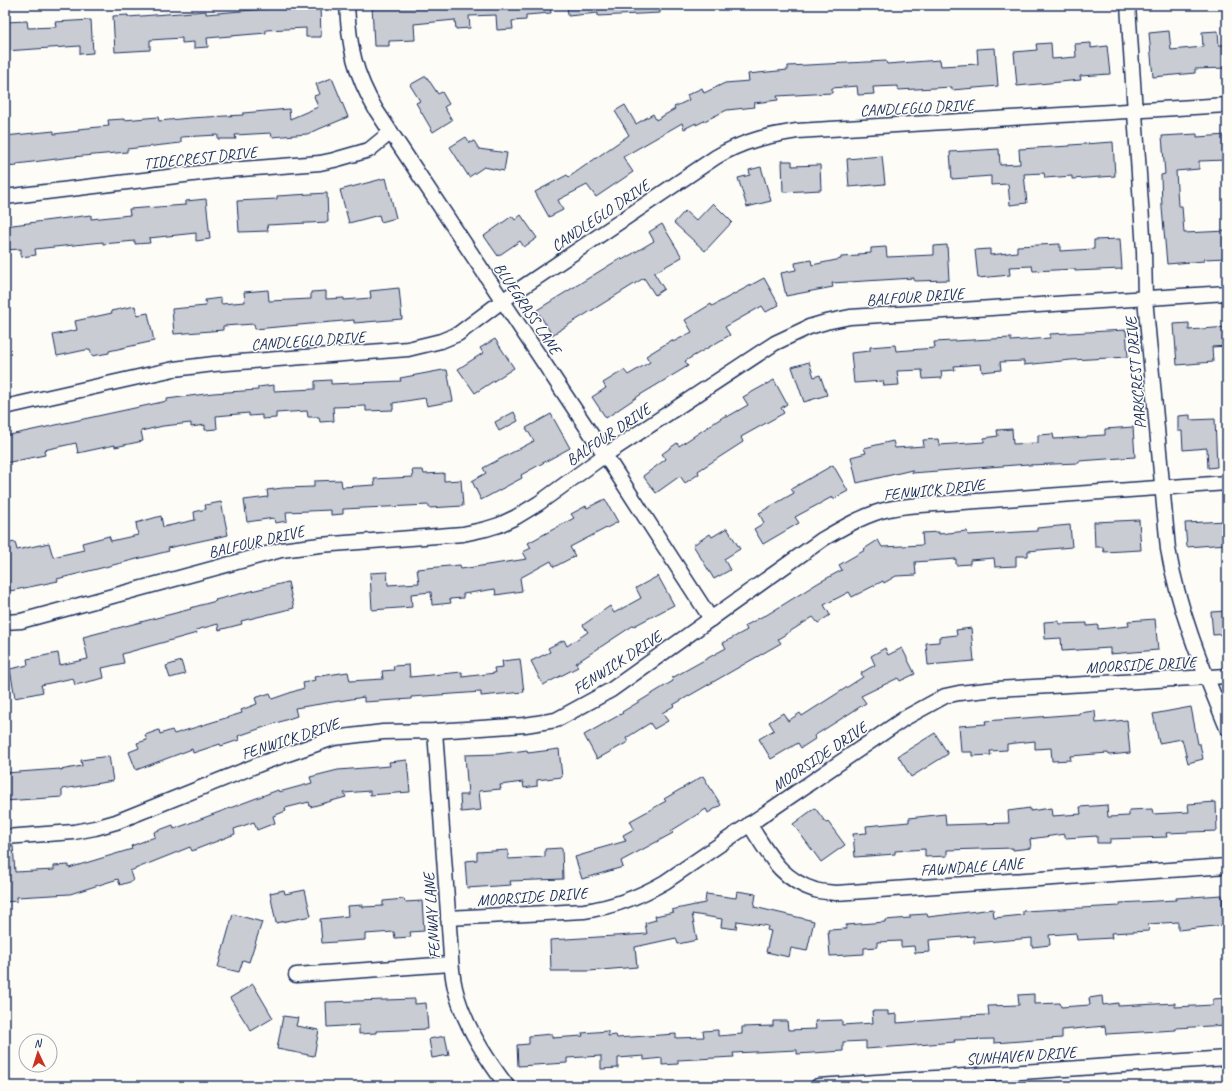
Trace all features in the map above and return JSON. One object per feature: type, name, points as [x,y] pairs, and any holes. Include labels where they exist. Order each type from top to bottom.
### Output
[{"type":"street","name":"BLUEGRASS LANE","points":[[346,5],[350,42],[359,77],[376,110],[605,455],[711,619]]},
{"type":"street","name":"PARKCREST DRIVE","points":[[1128,5],[1144,250],[1145,298],[1168,549],[1171,568],[1187,626],[1227,728]]},
{"type":"street","name":"CANDLEGLO DRIVE","points":[[5,407],[174,369],[214,364],[408,349],[441,341],[458,334],[502,301],[716,157],[741,144],[755,139],[797,131],[1227,105]]},
{"type":"street","name":"TIDECREST DRIVE","points":[[5,197],[217,171],[320,163],[369,150],[391,132]]},
{"type":"street","name":"BALFOUR DRIVE","points":[[5,622],[21,621],[281,550],[320,545],[463,534],[486,529],[516,517],[539,503],[605,455],[775,343],[809,327],[826,322],[850,318],[1227,293]]},
{"type":"street","name":"FENWICK DRIVE","points":[[5,837],[74,832],[116,822],[265,762],[334,738],[383,732],[435,731],[526,725],[556,720],[611,690],[823,539],[846,526],[882,511],[900,507],[921,505],[1227,483]]},
{"type":"street","name":"MOORSIDE DRIVE","points":[[448,918],[584,911],[618,904],[650,891],[905,718],[945,696],[996,689],[1227,676]]},
{"type":"street","name":"FENWAY LANE","points":[[435,731],[451,964],[455,988],[468,1024],[491,1064],[507,1086]]},
{"type":"street","name":"FAWNDALE LANE","points":[[749,824],[765,850],[780,870],[800,884],[816,890],[836,892],[1227,866]]},
{"type":"street","points":[[296,975],[451,964]]},
{"type":"street","name":"SUNHAVEN DRIVE","points":[[818,1086],[1227,1058]]},
{"type":"building","points":[[276,5],[320,5],[321,37],[306,37],[306,28],[266,30],[266,33],[207,38],[208,47],[194,48],[194,42],[182,43],[182,38],[150,40],[150,50],[115,52],[113,16],[128,15],[128,17],[206,11],[206,14],[276,8]]},
{"type":"building","points":[[372,5],[550,5],[551,13],[526,15],[526,20],[512,21],[513,29],[497,30],[496,15],[469,16],[470,28],[456,29],[455,20],[414,24],[415,40],[389,41],[389,46],[374,46]]},
{"type":"building","points":[[567,5],[660,5],[660,13],[598,16],[598,13],[568,16]]},
{"type":"building","points":[[91,20],[93,53],[80,54],[80,46],[5,51],[5,22],[27,21],[28,28],[56,27],[55,22]]},
{"type":"building","points":[[1169,31],[1171,50],[1203,47],[1202,32],[1218,31],[1219,45],[1227,45],[1227,68],[1195,69],[1195,73],[1153,77],[1149,33]]},
{"type":"building","points":[[1051,43],[1052,59],[1076,57],[1075,44],[1091,43],[1091,48],[1107,46],[1110,74],[1080,76],[1081,80],[1017,86],[1014,52],[1037,50],[1036,44]]},
{"type":"building","points":[[995,48],[998,86],[952,90],[952,87],[898,90],[898,86],[873,87],[874,94],[858,95],[857,86],[832,88],[832,93],[777,96],[778,100],[754,103],[755,107],[727,110],[684,129],[682,123],[623,157],[633,172],[596,197],[587,185],[558,200],[563,210],[549,217],[535,192],[567,175],[569,177],[629,135],[615,111],[625,105],[636,124],[653,114],[656,120],[675,109],[674,107],[689,100],[687,95],[702,88],[704,93],[725,83],[749,81],[748,74],[788,70],[788,66],[886,61],[887,64],[940,60],[941,66],[978,64],[977,49]]},
{"type":"building","points":[[426,76],[438,94],[442,92],[449,104],[444,107],[452,120],[433,132],[416,103],[420,101],[410,85]]},
{"type":"building","points":[[332,78],[348,117],[307,134],[272,137],[271,133],[235,135],[236,139],[218,139],[218,135],[181,137],[181,143],[127,149],[127,152],[72,157],[5,167],[5,136],[54,131],[54,134],[79,131],[78,129],[109,126],[108,120],[158,117],[159,121],[243,115],[243,113],[289,109],[290,119],[318,107],[314,96],[320,94],[316,84]]},
{"type":"building","points":[[1197,134],[1197,137],[1227,135],[1227,160],[1199,161],[1199,169],[1176,171],[1178,206],[1182,206],[1184,233],[1227,231],[1227,258],[1204,259],[1204,261],[1167,264],[1162,208],[1161,175],[1165,174],[1162,136]]},
{"type":"building","points":[[466,137],[470,143],[474,141],[479,149],[507,153],[504,171],[484,167],[469,177],[450,147]]},
{"type":"building","points":[[1113,142],[1115,176],[1072,179],[1072,176],[1045,178],[1044,173],[1024,174],[1027,203],[1010,205],[1008,184],[991,185],[991,176],[952,179],[950,152],[999,149],[1000,165],[1020,164],[1019,149]]},
{"type":"building","points":[[882,156],[885,184],[849,187],[847,159]]},
{"type":"building","points":[[782,161],[792,161],[792,166],[820,165],[821,190],[783,192]]},
{"type":"building","points":[[761,167],[771,201],[747,207],[738,178],[750,175],[749,170]]},
{"type":"building","points":[[386,178],[396,218],[381,222],[379,215],[349,223],[340,190]]},
{"type":"building","points":[[327,193],[328,222],[267,225],[268,231],[239,232],[237,201],[277,199],[277,196]]},
{"type":"building","points":[[206,199],[210,239],[196,241],[196,233],[149,238],[150,243],[135,244],[135,241],[103,244],[103,242],[35,249],[36,255],[21,257],[21,249],[5,250],[5,226],[91,215],[91,219],[130,215],[129,209],[186,205],[186,201]]},
{"type":"building","points":[[713,203],[732,222],[705,251],[674,223],[685,211],[696,221]]},
{"type":"building","points":[[521,215],[537,238],[524,247],[520,241],[498,256],[484,236],[512,216],[515,220]]},
{"type":"building","points":[[662,224],[682,257],[654,273],[664,289],[655,295],[644,278],[552,335],[537,310],[621,258],[622,260],[654,241],[649,232]]},
{"type":"building","points":[[1120,239],[1122,269],[1033,271],[1032,266],[1009,267],[1010,275],[978,278],[975,250],[990,249],[990,255],[1017,252],[1017,246],[1060,244],[1060,251],[1094,249],[1094,240]]},
{"type":"building","points":[[947,245],[949,280],[914,281],[914,278],[832,283],[833,287],[786,296],[781,273],[796,270],[795,263],[811,260],[812,265],[841,259],[841,257],[859,256],[858,254],[871,253],[871,248],[886,247],[887,257],[934,255],[934,246]]},
{"type":"building","points":[[764,278],[779,305],[766,312],[762,306],[725,327],[730,335],[685,361],[688,366],[640,395],[606,418],[592,397],[606,388],[603,383],[624,370],[628,375],[650,362],[646,356],[672,340],[673,342],[692,332],[685,320],[711,304],[712,306]]},
{"type":"building","points":[[399,288],[402,319],[354,323],[354,320],[255,329],[254,324],[223,326],[223,330],[174,334],[172,309],[206,306],[205,300],[221,298],[221,304],[245,302],[244,292],[268,290],[269,301],[311,299],[311,292],[326,291],[326,299],[344,298],[344,300],[371,298],[370,291]]},
{"type":"building","points":[[135,306],[137,315],[148,313],[154,341],[92,356],[90,349],[57,356],[53,335],[77,330],[75,321],[112,313],[111,311]]},
{"type":"building","points":[[1189,323],[1189,330],[1227,327],[1227,346],[1212,347],[1213,362],[1177,365],[1174,324]]},
{"type":"building","points":[[1126,330],[1128,357],[1071,360],[1024,365],[1024,361],[1000,362],[1001,370],[982,372],[981,364],[954,366],[955,370],[941,371],[942,378],[923,379],[922,370],[897,371],[899,385],[884,386],[883,381],[854,383],[851,353],[870,351],[870,347],[895,345],[896,351],[935,348],[934,342],[1011,338],[1011,341],[1050,338],[1050,334]]},
{"type":"building","points":[[495,339],[514,368],[475,393],[458,369],[483,353],[480,348]]},
{"type":"building","points":[[809,362],[814,377],[820,375],[827,395],[804,402],[792,367]]},
{"type":"building","points":[[447,370],[453,401],[427,406],[425,398],[393,403],[393,410],[366,411],[366,406],[333,407],[334,421],[320,422],[319,417],[308,417],[307,411],[276,413],[276,418],[262,419],[262,415],[249,416],[249,413],[216,416],[217,429],[205,430],[205,425],[191,427],[191,423],[163,426],[141,431],[143,441],[78,453],[76,443],[44,450],[45,455],[5,463],[5,436],[167,401],[167,399],[213,393],[258,390],[258,387],[274,385],[274,391],[315,389],[315,381],[331,380],[331,384],[401,381],[400,378]]},
{"type":"building","points":[[774,380],[787,404],[781,408],[784,413],[741,437],[743,442],[698,471],[699,474],[685,483],[680,476],[656,493],[643,476],[666,459],[662,454],[677,443],[679,446],[726,415],[727,417],[748,405],[743,397]]},
{"type":"building","points":[[514,412],[518,421],[499,431],[495,422]]},
{"type":"building","points":[[551,414],[570,448],[521,475],[522,478],[481,500],[472,481],[486,473],[483,468],[534,441],[526,428]]},
{"type":"building","points":[[1190,415],[1190,420],[1215,419],[1217,467],[1208,468],[1207,448],[1183,450],[1182,431],[1178,431],[1178,416]]},
{"type":"building","points":[[1133,427],[1135,457],[1079,461],[1079,463],[1028,464],[912,473],[912,470],[857,483],[851,457],[866,453],[864,448],[893,441],[895,448],[924,446],[923,440],[938,439],[939,445],[984,442],[984,438],[998,436],[997,430],[1012,429],[1013,444],[1038,443],[1038,435],[1053,434],[1054,439],[1087,437],[1105,435],[1105,429]]},
{"type":"building","points":[[833,465],[848,491],[833,499],[832,497],[795,517],[799,523],[763,544],[754,529],[764,523],[759,513],[794,493],[791,489]]},
{"type":"building","points":[[412,470],[423,470],[424,474],[444,473],[444,481],[461,480],[463,506],[429,508],[429,505],[343,509],[343,514],[331,515],[331,510],[286,512],[287,521],[275,523],[274,518],[247,522],[244,500],[268,497],[267,490],[314,487],[314,481],[341,480],[342,487],[375,485],[374,479],[413,477]]},
{"type":"building","points":[[605,499],[618,522],[570,547],[575,556],[554,567],[551,561],[520,578],[522,591],[496,595],[495,589],[463,594],[463,598],[450,599],[451,603],[432,605],[431,592],[411,594],[412,607],[372,610],[370,573],[387,572],[388,585],[419,583],[417,569],[460,565],[461,569],[527,559],[523,552],[531,548],[528,543],[574,518],[571,514],[586,506],[587,508]]},
{"type":"building","points":[[221,502],[228,535],[168,548],[169,551],[57,579],[58,581],[10,591],[5,566],[5,544],[15,542],[17,550],[49,543],[53,557],[84,550],[82,543],[109,536],[111,541],[138,535],[136,523],[161,516],[163,527],[195,520],[194,512],[206,509],[205,505]]},
{"type":"building","points":[[1139,520],[1141,550],[1104,552],[1103,547],[1095,547],[1094,522]]},
{"type":"building","points":[[1227,521],[1227,544],[1187,547],[1185,523]]},
{"type":"building","points":[[1070,525],[1072,547],[1028,551],[1028,556],[1016,556],[1016,566],[995,567],[994,558],[970,560],[970,564],[956,565],[956,559],[915,562],[916,575],[896,576],[852,597],[849,592],[824,605],[830,615],[818,623],[813,617],[778,639],[781,643],[673,705],[674,706],[662,713],[668,721],[654,729],[650,723],[626,738],[628,742],[597,759],[584,735],[623,713],[622,712],[673,681],[672,678],[726,648],[723,643],[747,630],[745,626],[765,616],[842,570],[839,565],[865,550],[864,549],[878,540],[882,547],[923,545],[922,533],[939,532],[939,534],[967,531],[968,535],[1037,531],[1037,528]]},
{"type":"building","points":[[727,528],[740,549],[724,559],[730,570],[714,579],[693,545],[710,534],[712,537]]},
{"type":"building","points":[[658,576],[674,605],[634,625],[576,663],[578,667],[543,685],[531,661],[550,652],[548,648],[564,640],[567,646],[588,632],[583,625],[610,606],[614,613],[641,598],[636,588]]},
{"type":"building","points":[[288,582],[294,608],[241,621],[242,624],[219,630],[218,624],[196,630],[197,633],[122,654],[124,663],[102,668],[104,678],[75,685],[73,678],[41,685],[43,692],[15,698],[10,669],[28,665],[27,659],[58,653],[60,665],[88,659],[83,637],[191,609],[190,608],[216,601],[215,600]]},
{"type":"building","points":[[1227,611],[1227,634],[1213,635],[1211,612]]},
{"type":"building","points":[[1155,619],[1158,650],[1110,654],[1110,648],[1062,651],[1061,638],[1045,639],[1044,622],[1059,621],[1059,624],[1087,623],[1087,626],[1098,625],[1098,629],[1129,626],[1128,621]]},
{"type":"building","points":[[971,628],[974,661],[928,665],[926,643],[939,642],[939,637],[957,635],[956,630]]},
{"type":"building","points":[[885,648],[888,655],[902,648],[915,674],[900,681],[898,678],[861,696],[866,703],[814,736],[815,739],[801,748],[798,743],[771,759],[759,739],[774,730],[769,722],[783,713],[788,721],[800,713],[802,716],[863,677],[861,673],[875,665],[871,656]]},
{"type":"building","points":[[520,659],[524,692],[481,696],[481,692],[364,702],[364,697],[295,708],[297,716],[238,736],[239,740],[221,746],[220,744],[193,753],[192,749],[136,770],[129,752],[139,748],[137,743],[147,740],[145,735],[159,730],[160,734],[172,730],[174,734],[242,713],[241,710],[257,704],[255,698],[270,693],[272,699],[304,688],[303,683],[315,680],[314,677],[348,672],[350,681],[383,679],[382,671],[394,670],[393,666],[409,665],[410,677],[462,672],[462,677],[495,673],[494,668],[503,667],[502,661]]},
{"type":"building","points":[[181,661],[185,674],[170,678],[166,666]]},
{"type":"building","points":[[1191,707],[1198,744],[1200,744],[1203,759],[1188,763],[1182,739],[1159,743],[1153,714]]},
{"type":"building","points":[[1095,711],[1096,723],[1127,720],[1130,753],[1070,756],[1071,760],[1052,761],[1051,748],[1035,749],[1035,741],[1007,744],[1007,750],[990,751],[991,755],[972,756],[972,752],[961,752],[959,726],[986,724],[985,721],[1079,714]]},
{"type":"building","points":[[935,733],[948,754],[911,777],[898,756]]},
{"type":"building","points":[[559,749],[562,777],[537,780],[537,786],[524,788],[523,782],[500,785],[501,789],[479,791],[481,810],[461,812],[460,795],[468,795],[465,755],[498,754],[527,750],[528,753]]},
{"type":"building","points":[[109,756],[113,781],[62,789],[62,797],[5,801],[5,773],[60,770],[82,766],[81,760]]},
{"type":"building","points":[[407,760],[410,792],[370,795],[370,791],[344,793],[346,797],[310,807],[309,802],[285,808],[286,811],[273,816],[275,823],[257,830],[254,822],[234,829],[235,834],[192,851],[190,847],[130,871],[133,881],[120,885],[118,879],[70,894],[17,897],[17,901],[5,902],[5,846],[13,846],[15,872],[54,870],[54,866],[69,865],[69,868],[132,849],[131,846],[155,837],[154,832],[173,825],[174,829],[278,790],[279,792],[312,783],[310,777],[338,770],[390,766],[389,762]]},
{"type":"building","points":[[703,776],[721,805],[708,813],[706,809],[671,831],[673,833],[621,861],[623,867],[582,879],[575,857],[626,841],[623,835],[634,829],[630,821],[666,801],[664,799]]},
{"type":"building","points":[[1216,802],[1217,831],[1166,833],[1167,837],[1110,839],[1110,843],[1097,843],[1097,836],[1065,838],[1065,834],[1030,839],[1031,848],[1013,850],[1013,848],[947,850],[947,856],[925,857],[925,849],[895,851],[895,854],[855,857],[853,834],[867,833],[866,826],[909,822],[909,818],[945,814],[946,825],[1009,823],[1008,811],[1030,808],[1030,811],[1051,808],[1052,816],[1081,814],[1080,807],[1107,805],[1108,817],[1129,816],[1129,810],[1152,809],[1153,814],[1189,812],[1188,804]]},
{"type":"building","points":[[815,808],[826,823],[828,822],[845,845],[821,862],[793,824]]},
{"type":"building","points":[[562,848],[563,879],[510,881],[511,885],[467,888],[465,861],[477,860],[477,852],[508,850],[508,859],[545,857],[545,849]]},
{"type":"building","points":[[284,890],[285,894],[305,890],[311,916],[276,923],[270,893]]},
{"type":"building","points":[[737,891],[756,894],[754,907],[814,921],[807,951],[791,948],[789,957],[766,952],[771,931],[767,930],[768,926],[737,921],[736,929],[721,927],[722,919],[692,914],[697,940],[678,944],[676,938],[635,947],[637,967],[589,971],[551,971],[550,940],[647,934],[645,923],[656,920],[655,916],[674,912],[671,910],[705,903],[706,894],[736,898]]},
{"type":"building","points":[[1222,895],[1224,925],[1178,930],[1178,922],[1148,924],[1149,931],[1111,933],[1112,938],[1077,940],[1076,933],[1049,935],[1050,945],[1032,947],[1032,938],[974,943],[974,936],[929,940],[930,952],[915,953],[914,946],[901,947],[901,941],[877,942],[877,947],[864,948],[864,954],[830,956],[828,930],[846,929],[846,925],[885,922],[885,920],[910,918],[910,915],[927,914],[928,917],[993,909],[994,918],[1023,915],[1023,911],[1120,906],[1120,903],[1176,900],[1176,898]]},
{"type":"building","points":[[404,899],[405,902],[422,901],[424,931],[410,932],[411,937],[395,938],[394,932],[365,934],[365,940],[322,943],[320,919],[348,916],[347,906],[383,906],[383,901]]},
{"type":"building","points":[[233,914],[262,922],[249,962],[243,960],[239,972],[218,967]]},
{"type":"building","points":[[253,984],[273,1018],[251,1031],[230,998]]},
{"type":"building","points":[[1034,994],[1034,1004],[1060,1003],[1061,1007],[1090,1005],[1089,998],[1102,996],[1103,1005],[1118,1003],[1118,1006],[1175,1003],[1175,1007],[1213,1005],[1213,999],[1227,998],[1227,1025],[1176,1028],[1176,1030],[1106,1034],[1105,1026],[1062,1030],[1062,1038],[994,1043],[994,1039],[954,1040],[955,1042],[866,1049],[866,1041],[843,1042],[843,1051],[797,1054],[797,1050],[733,1053],[734,1057],[678,1060],[678,1064],[662,1065],[662,1058],[644,1060],[644,1056],[618,1058],[618,1068],[601,1069],[601,1056],[567,1058],[567,1063],[518,1066],[517,1045],[529,1044],[529,1036],[552,1034],[552,1038],[583,1036],[582,1033],[608,1031],[608,1036],[616,1035],[617,1038],[676,1034],[676,1038],[704,1037],[703,1031],[718,1030],[718,1036],[742,1034],[742,1027],[773,1026],[773,1021],[787,1021],[788,1030],[816,1029],[815,1021],[842,1020],[842,1025],[873,1023],[872,1011],[888,1011],[888,1015],[897,1014],[897,1023],[962,1018],[962,1016],[989,1015],[988,1006],[1019,1005],[1018,995]]},
{"type":"building","points":[[415,999],[415,1004],[426,1003],[428,1029],[376,1031],[376,1033],[359,1034],[359,1025],[327,1027],[326,1002]]},
{"type":"building","points":[[283,1016],[298,1018],[296,1026],[319,1030],[314,1056],[277,1049]]},
{"type":"building","points":[[445,1036],[449,1055],[432,1058],[429,1039]]}]
